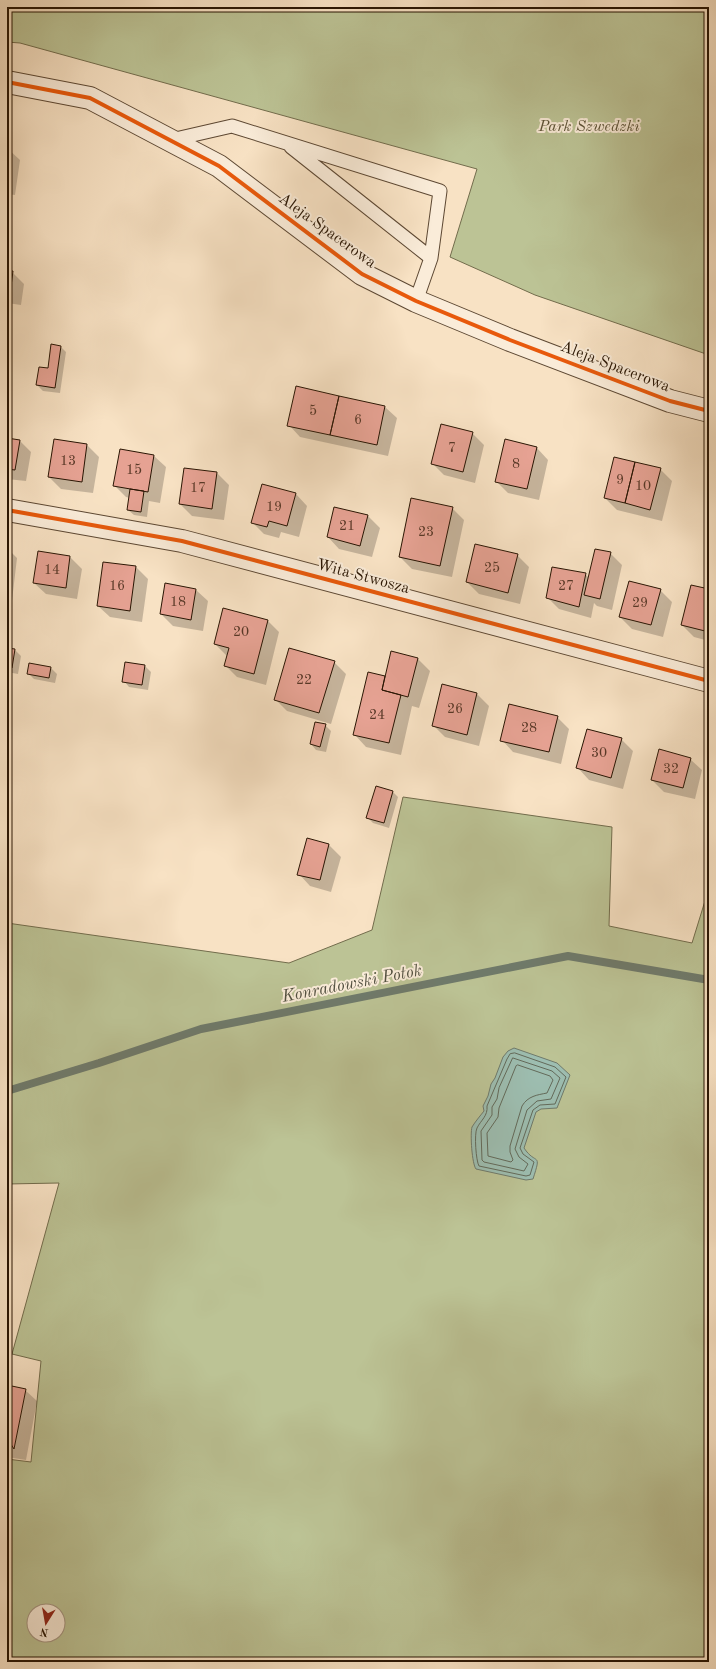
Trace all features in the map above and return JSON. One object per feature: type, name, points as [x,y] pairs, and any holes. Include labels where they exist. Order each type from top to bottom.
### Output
[{"type":"street","name":"Aleja Spacerowa","points":[[7,82],[90,98],[171,140],[219,166],[362,274],[416,301],[517,343],[663,399],[709,411]]},
{"type":"street","name":"Wita Stwosza","points":[[7,510],[182,541],[709,681]]},
{"type":"lane","points":[[171,140],[232,126],[440,191],[431,258],[416,301]]},
{"type":"lane","points":[[286,142],[431,258]]},
{"type":"green space","name":"Park Szwedzki","points":[[7,7],[709,7],[709,355],[535,295],[450,257],[477,169],[20,43],[7,42]]},
{"type":"green space","points":[[403,797],[612,827],[609,926],[692,943],[709,888],[709,1662],[7,1662],[7,1459],[31,1462],[41,1361],[12,1354],[59,1183],[7,1184],[7,923],[289,963],[372,930]]},
{"type":"water","points":[[514,1048],[557,1063],[570,1075],[557,1108],[541,1109],[536,1112],[524,1148],[536,1160],[537,1165],[533,1179],[526,1180],[476,1169],[473,1161],[471,1136],[472,1127],[484,1111],[483,1106],[503,1057],[508,1051]]},
{"type":"building","points":[[7,271],[13,271],[10,294],[7,294]]},
{"type":"building","points":[[51,344],[61,346],[55,388],[36,385],[39,367],[48,368]]},
{"type":"building","points":[[296,386],[339,396],[330,435],[287,426]]},
{"type":"building","points":[[339,396],[385,406],[377,445],[330,435]]},
{"type":"building","points":[[441,424],[473,432],[463,472],[431,464]]},
{"type":"building","points":[[7,438],[20,440],[15,470],[7,469]]},
{"type":"building","points":[[54,439],[87,444],[82,482],[48,477]]},
{"type":"building","points":[[505,439],[537,447],[527,489],[495,482]]},
{"type":"building","points":[[120,449],[154,455],[148,492],[113,486]]},
{"type":"building","points":[[614,457],[635,462],[625,503],[604,498]]},
{"type":"building","points":[[635,462],[661,468],[650,510],[625,503]]},
{"type":"building","points":[[184,468],[217,472],[212,509],[179,504]]},
{"type":"building","points":[[262,484],[296,493],[287,526],[269,521],[267,527],[251,523]]},
{"type":"building","points":[[130,489],[144,491],[141,512],[127,510]]},
{"type":"building","points":[[411,498],[453,507],[440,566],[399,557]]},
{"type":"building","points":[[334,507],[368,515],[360,546],[327,537]]},
{"type":"building","points":[[475,544],[518,554],[508,593],[466,582]]},
{"type":"building","points":[[595,549],[611,552],[600,599],[584,595]]},
{"type":"building","points":[[38,551],[70,556],[66,588],[33,583]]},
{"type":"building","points":[[103,562],[136,566],[130,611],[97,606]]},
{"type":"building","points":[[552,567],[586,573],[579,607],[546,598]]},
{"type":"building","points":[[629,581],[661,589],[651,625],[619,617]]},
{"type":"building","points":[[165,583],[196,589],[191,620],[160,614]]},
{"type":"building","points":[[691,585],[709,589],[709,632],[681,625]]},
{"type":"building","points":[[223,608],[268,620],[254,674],[224,666],[229,648],[214,644]]},
{"type":"building","points":[[7,648],[15,649],[12,668],[7,668]]},
{"type":"building","points":[[289,648],[335,661],[319,713],[274,700]]},
{"type":"building","points":[[391,651],[418,658],[408,697],[382,690]]},
{"type":"building","points":[[125,662],[145,665],[142,685],[122,682]]},
{"type":"building","points":[[29,663],[51,667],[49,678],[27,674]]},
{"type":"building","points":[[368,672],[385,676],[382,690],[401,695],[389,743],[353,735]]},
{"type":"building","points":[[442,684],[477,693],[467,735],[432,726]]},
{"type":"building","points":[[509,704],[558,716],[549,752],[500,741]]},
{"type":"building","points":[[315,722],[326,724],[320,747],[310,744]]},
{"type":"building","points":[[587,729],[622,738],[611,778],[576,768]]},
{"type":"building","points":[[659,749],[691,758],[683,788],[651,780]]},
{"type":"building","points":[[376,786],[393,791],[384,823],[366,818]]},
{"type":"building","points":[[307,838],[329,844],[320,880],[297,875]]},
{"type":"building","points":[[7,1385],[26,1389],[14,1449],[7,1438]]},
{"type":"waterway","name":"Konradowski Potok","points":[[7,1091],[99,1063],[201,1029],[568,956],[709,980]]},
{"type":"cycle path","points":[[7,82],[90,98],[219,166],[362,274],[416,301],[510,340],[670,401],[709,411]]},
{"type":"cycle path","points":[[7,510],[182,541],[709,681]]}]
